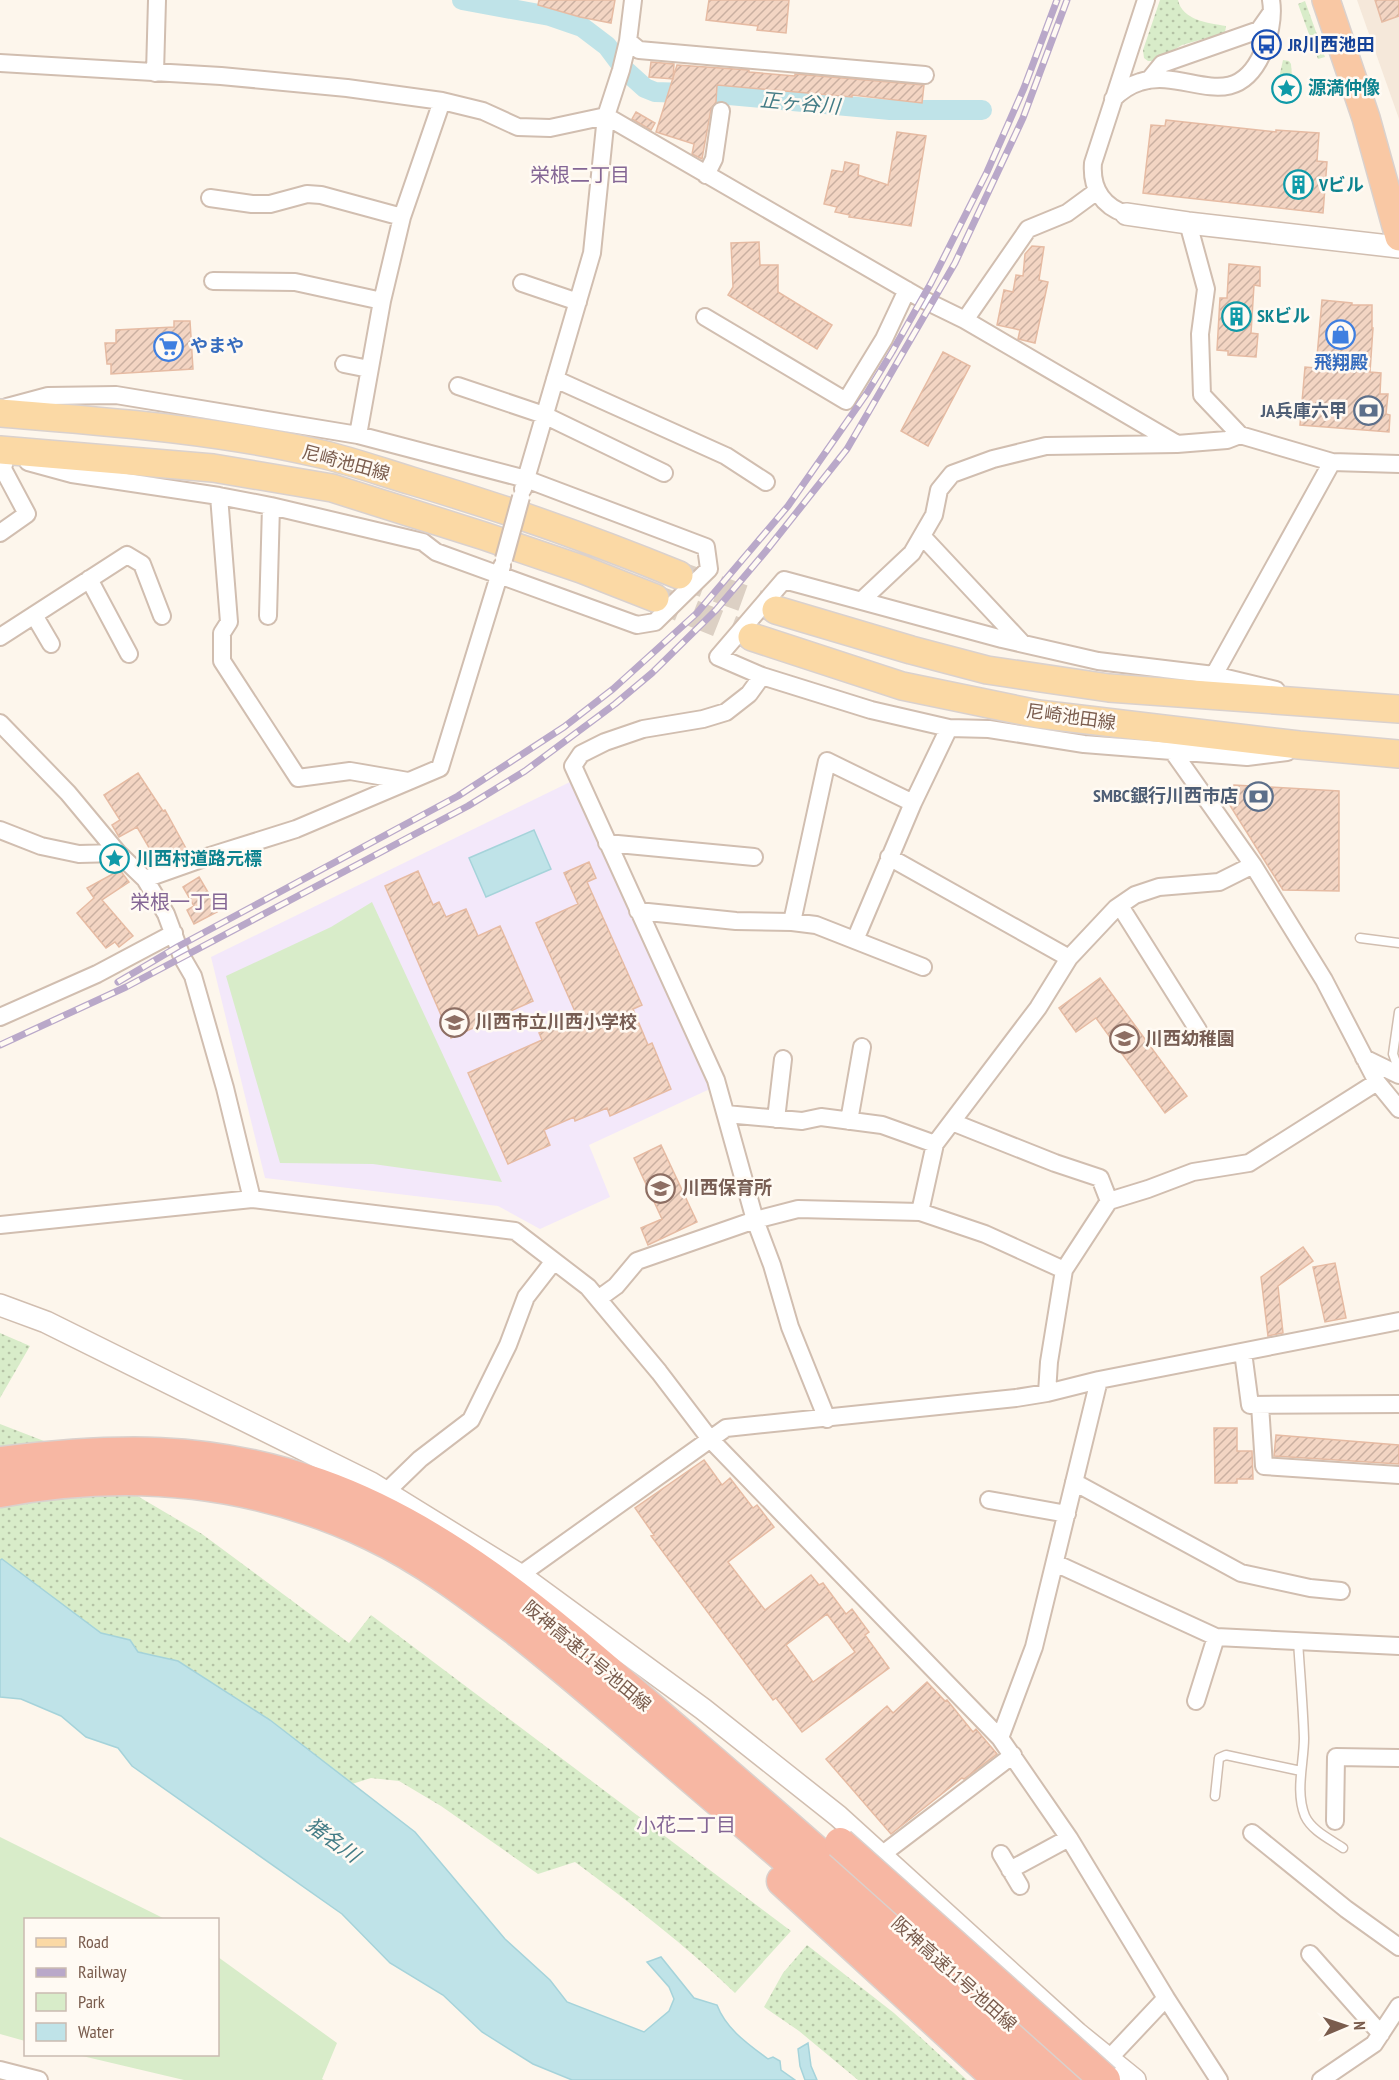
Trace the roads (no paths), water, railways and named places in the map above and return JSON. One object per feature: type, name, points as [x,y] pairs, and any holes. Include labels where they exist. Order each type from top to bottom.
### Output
[{"type":"highway","points":[[1326,0],[1366,118],[1399,237]]},
{"type":"highway","name":"阪神高速11号池田線","points":[[0,1462],[65,1454],[131,1451],[197,1455],[255,1465],[320,1484],[381,1510],[441,1543],[496,1581],[593,1658],[825,1857],[1071,2080]]},
{"type":"highway","name":"阪神高速11号池田線","points":[[0,1492],[69,1482],[134,1479],[194,1483],[258,1494],[316,1512],[372,1536],[424,1565],[482,1604],[574,1678],[965,2014],[1036,2080]]},
{"type":"highway","points":[[482,1604],[554,1674],[999,2080]]},
{"type":"highway","points":[[593,1658],[840,1843],[1106,2069]]},
{"type":"main road","name":"尼崎池田線","points":[[0,413],[158,426],[266,442],[322,454],[488,504],[588,538],[679,575]]},
{"type":"main road","name":"尼崎池田線","points":[[2,453],[213,468],[332,488],[581,569],[655,598]]},
{"type":"main road","name":"尼崎池田線","points":[[776,610],[987,670],[1109,688],[1399,709]]},
{"type":"main road","name":"尼崎池田線","points":[[752,637],[902,686],[1038,714],[1327,748],[1399,754]]},
{"type":"street","points":[[155,73],[157,0]]},
{"type":"street","points":[[145,879],[296,829],[440,768],[499,576],[592,252],[606,116],[621,70],[633,0]]},
{"type":"street","points":[[1146,0],[1093,163],[1092,176],[1096,191],[1104,201],[1115,210],[1125,214],[1399,247]]},
{"type":"street","points":[[1113,99],[1130,86],[1142,81],[1176,81],[1220,87],[1235,85],[1258,64],[1267,45],[1271,6]]},
{"type":"street","points":[[1149,81],[1162,64],[1258,30],[1271,6]]},
{"type":"street","points":[[626,46],[639,50],[925,75]]},
{"type":"street","points":[[0,63],[221,76],[347,88],[442,101],[483,111],[519,127],[550,128],[606,116],[907,290],[965,320],[1177,444]]},
{"type":"street","points":[[358,435],[382,301],[402,217],[442,101]]},
{"type":"street","points":[[706,175],[714,159],[721,111]]},
{"type":"street","points":[[965,320],[1028,229],[1066,213],[1096,191]]},
{"type":"street","points":[[210,198],[270,204],[307,194],[321,195],[402,217]]},
{"type":"street","points":[[1188,223],[1206,289],[1200,334],[1202,395],[1240,435],[1332,462],[1399,464]]},
{"type":"street","points":[[213,281],[295,282],[382,301]]},
{"type":"street","points":[[522,283],[578,302]]},
{"type":"street","points":[[705,317],[846,401],[884,339],[907,290]]},
{"type":"street","points":[[344,364],[369,369]]},
{"type":"street","points":[[555,379],[726,456],[766,482]]},
{"type":"street","points":[[458,386],[544,415],[664,473]]},
{"type":"street","points":[[0,408],[48,396],[116,395],[358,435],[526,478],[706,547],[709,569],[655,622],[637,625],[436,552],[423,542],[271,506],[72,474],[2,453],[3,469],[27,514],[0,533]]},
{"type":"street","points":[[861,601],[912,553],[934,516],[939,490],[952,474],[993,459],[1046,446],[1177,444],[1227,440],[1240,435]]},
{"type":"street","points":[[1214,675],[1332,462]]},
{"type":"street","points":[[219,496],[229,622],[222,633],[222,661],[298,778],[350,771],[409,781]]},
{"type":"street","points":[[267,616],[271,506]]},
{"type":"street","points":[[922,536],[1023,644]]},
{"type":"street","points":[[0,637],[127,555],[142,564],[162,616]]},
{"type":"street","points":[[89,579],[129,654]]},
{"type":"street","points":[[1327,748],[1247,757],[1170,749],[1084,744],[989,729],[949,728],[871,710],[762,676],[718,657],[784,580],[1023,644],[1098,661],[1214,675],[1335,704]]},
{"type":"street","points":[[34,615],[51,644]]},
{"type":"street","points":[[762,676],[749,694],[726,712],[703,719],[643,729],[605,742],[581,754],[573,766],[716,1080],[755,1221],[772,1265],[790,1327],[827,1419]]},
{"type":"street","points":[[0,723],[68,793],[118,853],[145,879],[166,914],[196,987],[225,1088],[252,1199]]},
{"type":"street","points":[[855,940],[889,857],[949,728]]},
{"type":"street","points":[[1170,749],[1253,866],[1324,980],[1377,1082],[1399,1109]]},
{"type":"street","points":[[792,922],[827,761],[913,803]]},
{"type":"street","points":[[0,830],[41,846],[79,854],[118,853]]},
{"type":"street","points":[[607,843],[754,857]]},
{"type":"street","points":[[889,857],[1069,958]]},
{"type":"street","points":[[920,1212],[935,1144],[1038,1008],[1069,958],[1120,906],[1135,895],[1159,887],[1219,882],[1253,866]]},
{"type":"street","points":[[1120,906],[1198,1030]]},
{"type":"street","points":[[638,911],[736,921],[816,925],[923,967]]},
{"type":"street","points":[[0,1017],[97,974],[174,933]]},
{"type":"street","points":[[849,1121],[862,1047]]},
{"type":"street","points":[[1364,1058],[1399,1073]]},
{"type":"street","points":[[776,1119],[783,1059]]},
{"type":"street","points":[[1047,1393],[1049,1362],[1064,1269],[1109,1201],[1193,1172],[1249,1163],[1377,1082]]},
{"type":"street","points":[[726,1114],[802,1121],[820,1117],[882,1125],[935,1144]]},
{"type":"street","points":[[952,1122],[1055,1163],[1100,1178],[1109,1201]]},
{"type":"street","points":[[0,1225],[252,1199],[515,1231],[588,1287],[659,1372],[710,1439],[1000,1738],[1069,1838],[1166,1998],[1219,2080]]},
{"type":"street","points":[[598,1299],[616,1286],[637,1262],[755,1221],[798,1209],[920,1212],[985,1234],[1064,1269]]},
{"type":"street","points":[[386,1492],[420,1459],[471,1420],[508,1345],[526,1297],[554,1261]]},
{"type":"street","points":[[0,1305],[46,1322],[371,1483],[520,1575],[703,1709],[838,1816],[1106,2069],[1135,2080]]},
{"type":"street","points":[[520,1575],[726,1428],[1016,1398],[1399,1321]]},
{"type":"street","points":[[1243,1352],[1250,1406],[1399,1404]]},
{"type":"street","points":[[1000,1738],[1034,1647],[1099,1380]]},
{"type":"street","points":[[1260,1405],[1264,1466],[1399,1475]]},
{"type":"street","points":[[1074,1482],[1241,1573],[1310,1588],[1341,1591]]},
{"type":"street","points":[[989,1500],[1067,1514]]},
{"type":"street","points":[[1055,1563],[1216,1637],[1399,1646]]},
{"type":"street","points":[[1196,1701],[1216,1637]]},
{"type":"street","points":[[880,1856],[1013,1755]]},
{"type":"street","points":[[1335,1821],[1336,1757],[1399,1758]]},
{"type":"street","points":[[1252,1833],[1346,1909],[1399,1947]]},
{"type":"street","points":[[1010,1870],[1069,1838]]},
{"type":"street","points":[[1001,1854],[1020,1886]]},
{"type":"street","points":[[1311,1954],[1381,2034]]},
{"type":"street","points":[[1091,2080],[1106,2069],[1166,1998]]},
{"type":"street","points":[[1321,2080],[1374,2044],[1399,2006]]},
{"type":"street","points":[[0,2070],[39,2080]]},
{"type":"lane","points":[[1360,938],[1399,943]]},
{"type":"lane","points":[[1399,1012],[1392,1054],[1399,1073]]},
{"type":"lane","points":[[1298,1641],[1304,1740],[1301,1796],[1305,1815],[1312,1827],[1343,1848]]},
{"type":"lane","points":[[1215,1796],[1219,1758],[1226,1755],[1301,1771]]},
{"type":"water","points":[[534,830],[551,869],[486,897],[469,858]]},
{"type":"water","name":"猪名川","points":[[2,1559],[101,1633],[130,1640],[138,1652],[178,1661],[270,1720],[415,1832],[505,1939],[550,1980],[567,2002],[644,2032],[669,2011],[674,1999],[669,1987],[647,1962],[661,1957],[694,1998],[717,2005],[721,2014],[738,2035],[768,2059],[773,2057],[780,2061],[781,2070],[795,2080],[572,2080],[533,2064],[482,2032],[443,1995],[390,1963],[342,1914],[132,1766],[118,1748],[86,1737],[61,1716],[21,1699],[0,1697],[0,1560]]},
{"type":"water","points":[[808,2043],[811,2066],[817,2080],[805,2080],[800,2066],[798,2049]]},
{"type":"waterway","name":"正ヶ谷川","points":[[462,0],[550,16],[582,27],[607,46],[625,70],[645,88],[655,92],[718,94],[890,110],[982,110]]},
{"type":"tunnel","points":[[679,575],[776,610]]},
{"type":"tunnel","points":[[655,598],[752,637]]},
{"type":"railway","points":[[118,982],[179,946],[458,796],[564,727],[613,689],[697,613],[788,506],[867,393],[892,352],[931,283],[987,172],[1024,88],[1057,0]]},
{"type":"railway","points":[[0,1045],[126,987],[468,806],[525,771],[615,704],[652,673],[716,610],[847,449],[955,263],[1023,118],[1067,0]]},
{"type":"place","name":"JR川西池田","points":[[1267,45]]},
{"type":"place","name":"源満仲像","points":[[1287,88]]},
{"type":"place","name":"Vビル","points":[[1298,185]]},
{"type":"place","name":"SKビル","points":[[1236,316]]},
{"type":"place","name":"飛翔殿","points":[[1341,334]]},
{"type":"place","name":"やまや","points":[[169,346]]},
{"type":"place","name":"JA兵庫六甲","points":[[1368,411]]},
{"type":"place","name":"SMBC銀行川西市店","points":[[1259,796]]},
{"type":"place","name":"川西村道路元標","points":[[115,859]]},
{"type":"place","name":"川西市立川西小学校","points":[[454,1022]]},
{"type":"place","name":"川西幼稚園","points":[[1124,1039]]},
{"type":"place","name":"川西保育所","points":[[661,1188]]},
{"type":"district","name":"栄根二丁目","points":[[580,175]]},
{"type":"district","name":"栄根一丁目","points":[[180,902]]},
{"type":"district","name":"小花二丁目","points":[[686,1825]]}]
